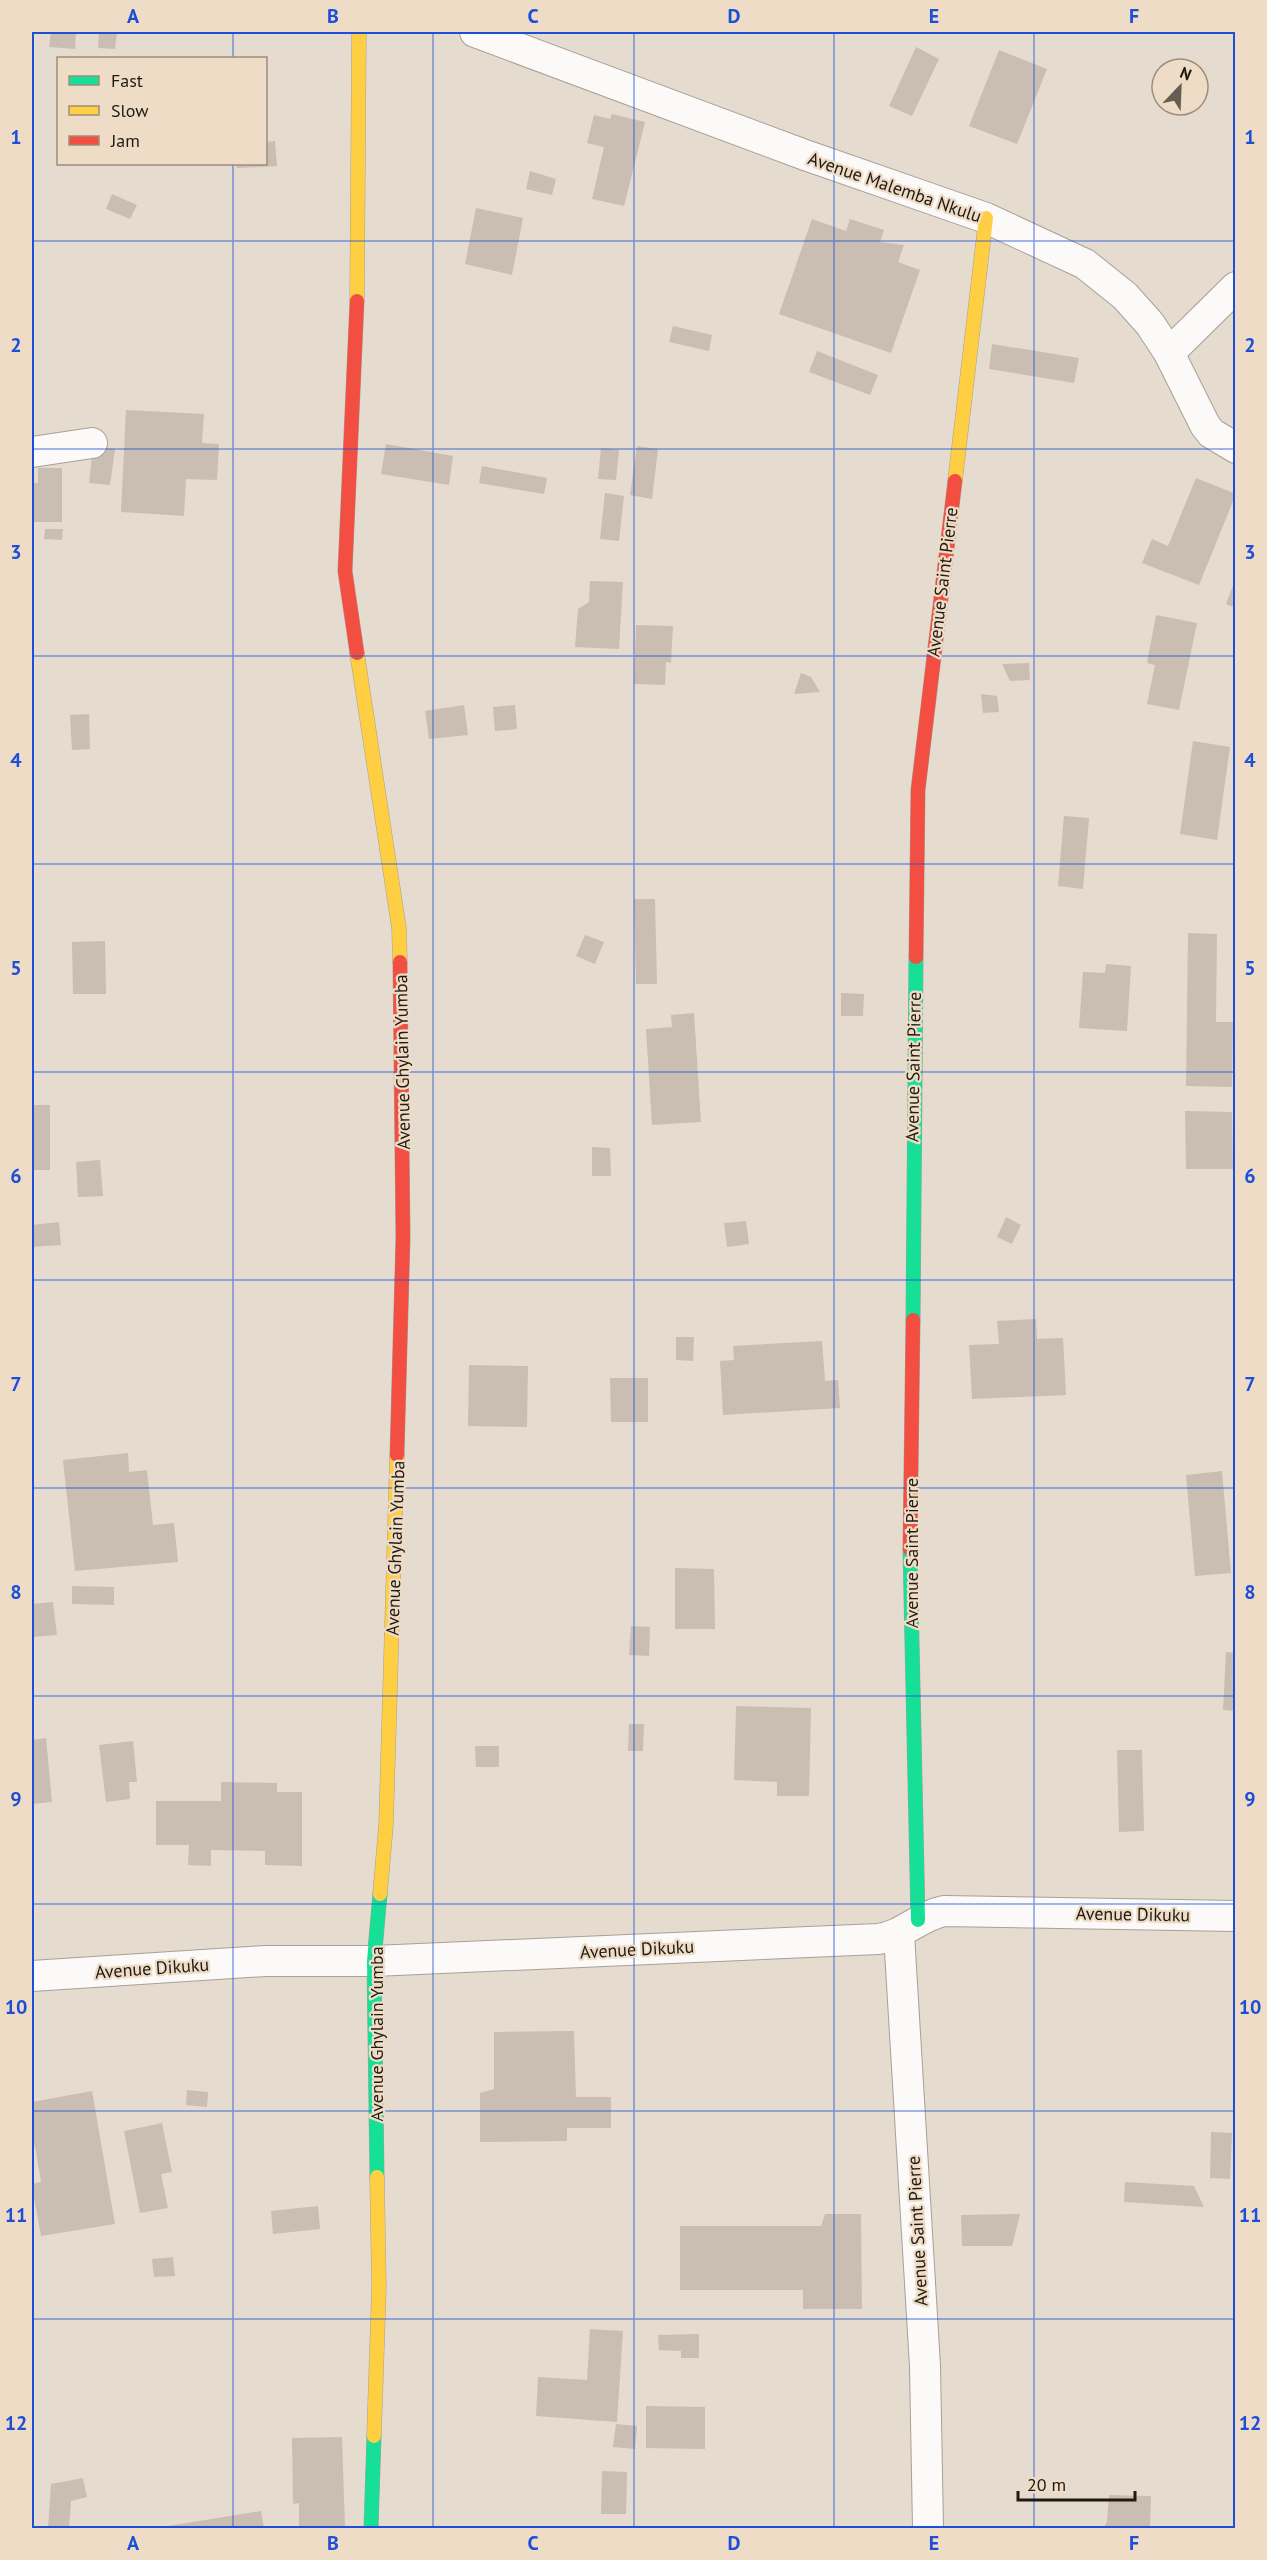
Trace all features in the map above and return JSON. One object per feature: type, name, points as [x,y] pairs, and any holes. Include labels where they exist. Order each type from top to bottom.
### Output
[{"type":"street","name":"Avenue Ghylain Yumba","points":[[359,32],[357,309],[345,572],[399,928],[402,1012],[403,1237],[392,1661],[386,1825],[374,1961],[379,2287],[371,2529]]},
{"type":"street","name":"Avenue Malemba Nkulu","points":[[474,32],[805,155],[986,218],[1085,264],[1125,296],[1150,324],[1169,353],[1204,424],[1217,438],[1236,448]]},
{"type":"street","name":"Avenue Saint Pierre","points":[[928,2529],[925,2366],[908,1927],[918,790],[986,218]]},
{"type":"street","points":[[1169,353],[1236,288]]},
{"type":"street","points":[[32,452],[92,443]]},
{"type":"street","name":"Avenue Dikuku","points":[[32,1976],[255,1962],[374,1961],[878,1939],[908,1927],[928,1914],[944,1911],[1236,1916]]},
{"type":"building","points":[[51,32],[76,32],[75,49],[49,47]]},
{"type":"building","points":[[99,32],[117,32],[115,49],[98,48]]},
{"type":"building","points":[[916,47],[939,59],[912,116],[889,106]]},
{"type":"building","points":[[999,50],[1047,69],[1017,144],[969,126]]},
{"type":"building","points":[[612,114],[645,122],[624,206],[592,199],[604,147],[587,143],[594,115],[610,119]]},
{"type":"building","points":[[275,141],[277,166],[237,168],[236,165],[267,165],[267,142]]},
{"type":"building","points":[[530,171],[556,179],[552,195],[526,189]]},
{"type":"building","points":[[112,194],[137,205],[130,219],[106,209]]},
{"type":"building","points":[[476,208],[523,218],[512,275],[465,264]]},
{"type":"building","points":[[812,219],[846,231],[850,219],[884,230],[880,242],[904,245],[898,262],[920,270],[891,353],[779,314]]},
{"type":"building","points":[[673,326],[712,335],[709,351],[669,342]]},
{"type":"building","points":[[992,344],[1079,358],[1074,383],[989,369]]},
{"type":"building","points":[[817,351],[878,375],[870,395],[809,372]]},
{"type":"building","points":[[126,410],[204,414],[202,443],[219,444],[217,480],[186,479],[184,516],[121,512]]},
{"type":"building","points":[[386,444],[453,456],[449,485],[381,474]]},
{"type":"building","points":[[637,446],[658,449],[652,499],[630,495]]},
{"type":"building","points":[[93,447],[115,449],[110,485],[89,483]]},
{"type":"building","points":[[601,448],[619,450],[616,480],[598,479]]},
{"type":"building","points":[[482,466],[547,478],[544,494],[479,483]]},
{"type":"building","points":[[38,468],[62,468],[62,522],[32,522],[32,483],[38,483]]},
{"type":"building","points":[[1196,478],[1236,494],[1199,585],[1142,563],[1152,539],[1168,546]]},
{"type":"building","points":[[605,493],[624,496],[619,541],[600,539]]},
{"type":"building","points":[[45,529],[63,529],[62,540],[44,539]]},
{"type":"building","points":[[1236,580],[1236,608],[1226,604]]},
{"type":"building","points":[[590,581],[623,582],[619,649],[575,647],[578,609],[589,602]]},
{"type":"building","points":[[1156,615],[1197,623],[1179,710],[1147,704],[1155,665],[1147,663]]},
{"type":"building","points":[[636,625],[673,626],[671,663],[666,662],[665,685],[634,684]]},
{"type":"building","points":[[1029,663],[1030,680],[1010,681],[1002,664]]},
{"type":"building","points":[[801,673],[811,677],[820,692],[794,694]]},
{"type":"building","points":[[981,694],[997,696],[999,712],[983,713]]},
{"type":"building","points":[[464,705],[468,735],[429,739],[425,711]]},
{"type":"building","points":[[515,705],[517,729],[495,731],[493,707]]},
{"type":"building","points":[[89,714],[90,749],[72,750],[70,715]]},
{"type":"building","points":[[1193,741],[1230,747],[1217,840],[1180,834]]},
{"type":"building","points":[[1064,816],[1089,818],[1083,889],[1058,886]]},
{"type":"building","points":[[32,835],[34,835],[34,868],[32,868]]},
{"type":"building","points":[[634,899],[655,899],[657,984],[636,984]]},
{"type":"building","points":[[1188,933],[1217,934],[1216,1022],[1233,1022],[1232,1087],[1186,1086]]},
{"type":"building","points":[[585,935],[604,942],[595,964],[576,956]]},
{"type":"building","points":[[105,941],[106,994],[73,994],[72,942]]},
{"type":"building","points":[[1106,964],[1131,966],[1127,1031],[1079,1028],[1083,972],[1105,973]]},
{"type":"building","points":[[841,993],[864,994],[863,1016],[841,1016]]},
{"type":"building","points":[[694,1013],[701,1122],[652,1125],[646,1029],[672,1027],[671,1015]]},
{"type":"building","points":[[32,1105],[50,1105],[50,1170],[32,1170]]},
{"type":"building","points":[[1185,1111],[1232,1112],[1233,1169],[1186,1169]]},
{"type":"building","points":[[592,1147],[610,1148],[611,1176],[592,1176]]},
{"type":"building","points":[[100,1160],[103,1196],[78,1197],[76,1162]]},
{"type":"building","points":[[1006,1217],[1021,1225],[1012,1244],[997,1237]]},
{"type":"building","points":[[746,1221],[749,1244],[727,1247],[724,1223]]},
{"type":"building","points":[[59,1222],[61,1245],[32,1247],[32,1225]]},
{"type":"building","points":[[1036,1319],[1037,1339],[1063,1338],[1066,1395],[972,1399],[969,1345],[999,1344],[997,1321]]},
{"type":"building","points":[[676,1337],[694,1337],[693,1361],[676,1360]]},
{"type":"building","points":[[822,1341],[825,1381],[838,1380],[840,1408],[723,1415],[720,1361],[734,1360],[733,1346]]},
{"type":"building","points":[[469,1365],[528,1366],[527,1427],[468,1426]]},
{"type":"building","points":[[610,1378],[648,1378],[648,1422],[611,1422]]},
{"type":"building","points":[[128,1453],[129,1472],[147,1470],[153,1525],[174,1523],[178,1562],[75,1571],[63,1460]]},
{"type":"building","points":[[1222,1471],[1231,1573],[1195,1576],[1186,1475]]},
{"type":"building","points":[[675,1568],[714,1569],[715,1629],[675,1629]]},
{"type":"building","points":[[72,1586],[114,1587],[114,1605],[72,1604]]},
{"type":"building","points":[[53,1602],[57,1635],[32,1637],[32,1604]]},
{"type":"building","points":[[631,1626],[650,1627],[649,1656],[629,1655]]},
{"type":"building","points":[[1226,1652],[1236,1653],[1236,1711],[1223,1710]]},
{"type":"building","points":[[736,1706],[811,1708],[809,1796],[777,1796],[777,1782],[734,1780]]},
{"type":"building","points":[[629,1724],[644,1724],[643,1751],[628,1751]]},
{"type":"building","points":[[46,1738],[52,1802],[32,1804],[32,1740]]},
{"type":"building","points":[[133,1741],[137,1782],[129,1782],[130,1799],[106,1802],[99,1745]]},
{"type":"building","points":[[475,1746],[499,1746],[499,1767],[476,1767]]},
{"type":"building","points":[[1117,1750],[1142,1750],[1144,1831],[1119,1832]]},
{"type":"building","points":[[221,1782],[277,1783],[277,1792],[302,1792],[302,1866],[265,1865],[265,1851],[211,1850],[211,1866],[188,1865],[189,1845],[156,1845],[156,1801],[221,1801]]},
{"type":"building","points":[[574,2031],[576,2097],[611,2097],[611,2128],[567,2128],[567,2141],[480,2142],[480,2093],[494,2089],[494,2032]]},
{"type":"building","points":[[187,2090],[208,2092],[207,2107],[186,2105]]},
{"type":"building","points":[[92,2091],[115,2224],[41,2236],[32,2186],[32,2184],[41,2182],[35,2146],[32,2146],[32,2102]]},
{"type":"building","points":[[162,2123],[172,2172],[161,2174],[168,2208],[140,2213],[124,2131]]},
{"type":"building","points":[[1211,2132],[1232,2133],[1230,2179],[1210,2178]]},
{"type":"building","points":[[1125,2182],[1194,2186],[1204,2207],[1124,2202]]},
{"type":"building","points":[[318,2206],[320,2229],[273,2234],[271,2211]]},
{"type":"building","points":[[825,2214],[861,2214],[862,2309],[803,2309],[803,2290],[680,2290],[680,2226],[821,2226]]},
{"type":"building","points":[[1020,2214],[1012,2246],[962,2246],[961,2215]]},
{"type":"building","points":[[173,2257],[175,2276],[154,2277],[152,2259]]},
{"type":"building","points":[[590,2329],[623,2331],[617,2422],[536,2416],[538,2377],[587,2380]]},
{"type":"building","points":[[699,2334],[699,2358],[681,2358],[681,2351],[659,2350],[658,2335]]},
{"type":"building","points":[[646,2406],[705,2407],[705,2449],[646,2448]]},
{"type":"building","points":[[616,2424],[637,2426],[635,2449],[613,2447]]},
{"type":"building","points":[[342,2437],[345,2528],[299,2528],[299,2503],[293,2504],[292,2438]]},
{"type":"building","points":[[602,2471],[627,2472],[626,2514],[601,2514]]},
{"type":"building","points":[[83,2478],[87,2497],[71,2501],[69,2528],[48,2528],[51,2484]]},
{"type":"building","points":[[1109,2495],[1151,2496],[1150,2528],[1104,2528],[1107,2521]]},
{"type":"building","points":[[261,2511],[264,2528],[162,2528],[162,2527]]},
{"type":"traffic: fast","points":[[913,1320],[916,957]]},
{"type":"traffic: fast","points":[[910,1549],[918,1920]]},
{"type":"traffic: fast","points":[[377,2177],[374,1961],[380,1894]]},
{"type":"traffic: fast","points":[[371,2528],[374,2436]]},
{"type":"traffic: slow","points":[[357,301],[359,32]]},
{"type":"traffic: slow","points":[[955,481],[986,218]]},
{"type":"traffic: slow","points":[[357,653],[399,928],[400,962]]},
{"type":"traffic: slow","points":[[380,1894],[386,1825],[397,1455]]},
{"type":"traffic: slow","points":[[374,2436],[379,2287],[377,2177]]},
{"type":"traffic: jam","points":[[357,301],[345,571],[357,653]]},
{"type":"traffic: jam","points":[[916,957],[918,790],[955,481]]},
{"type":"traffic: jam","points":[[397,1455],[403,1237],[400,962]]},
{"type":"traffic: jam","points":[[910,1549],[913,1320]]}]
